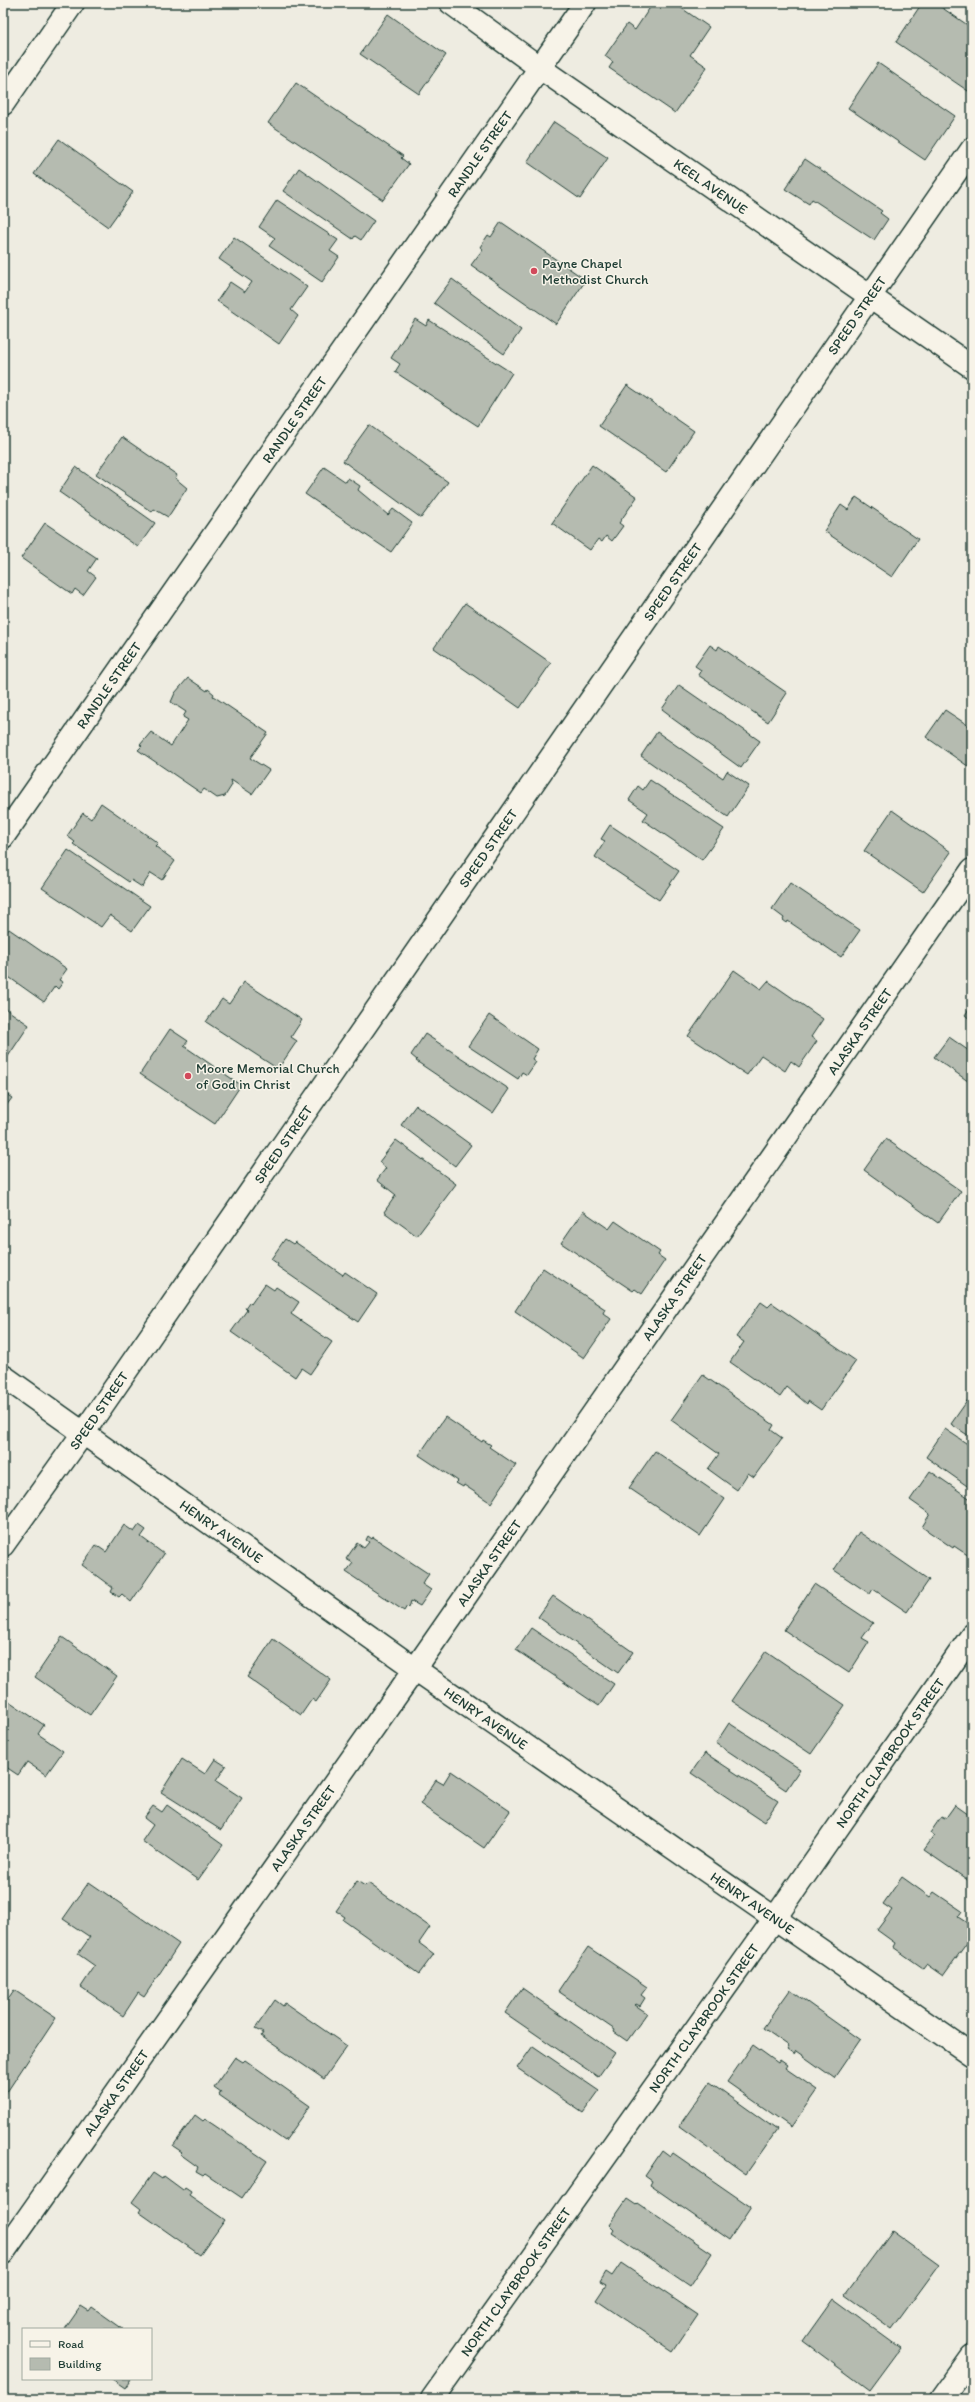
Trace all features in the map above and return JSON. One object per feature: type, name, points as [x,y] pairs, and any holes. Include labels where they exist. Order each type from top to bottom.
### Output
[{"type":"street","points":[[3,104],[72,3]]},
{"type":"street","name":"KEEL AVENUE","points":[[451,3],[540,68],[972,367]]},
{"type":"street","name":"RANDLE STREET","points":[[3,837],[585,3]]},
{"type":"street","name":"SPEED STREET","points":[[3,1545],[84,1432],[972,149]]},
{"type":"street","name":"ALASKA STREET","points":[[3,2253],[415,1669],[972,870]]},
{"type":"street","name":"HENRY AVENUE","points":[[3,1376],[84,1432],[415,1669],[972,2055]]},
{"type":"street","name":"NORTH CLAYBROOK STREET","points":[[432,2399],[775,1918],[972,1635]]},
{"type":"street","points":[[941,2399],[972,2356]]},
{"type":"building","points":[[653,3],[674,3],[709,27],[690,55],[707,67],[675,113],[609,68],[613,62],[605,56],[627,24],[635,30]]},
{"type":"building","points":[[922,3],[935,3],[972,28],[971,93],[896,42]]},
{"type":"building","points":[[388,14],[446,55],[419,94],[360,54]]},
{"type":"building","points":[[878,63],[955,116],[925,160],[848,108]]},
{"type":"building","points":[[296,83],[403,156],[401,158],[409,164],[383,200],[268,123]]},
{"type":"building","points":[[554,122],[608,158],[580,199],[527,162]]},
{"type":"building","points":[[59,139],[133,192],[108,227],[34,174]]},
{"type":"building","points":[[805,159],[882,211],[880,213],[888,219],[874,240],[812,199],[809,204],[785,189]]},
{"type":"building","points":[[299,168],[374,221],[361,240],[355,236],[353,239],[283,191]]},
{"type":"building","points":[[277,200],[338,240],[330,251],[339,257],[322,282],[269,246],[275,238],[259,227]]},
{"type":"building","points":[[501,222],[586,280],[556,324],[471,265],[483,249],[480,247],[488,235],[491,237]]},
{"type":"building","points":[[234,237],[307,287],[291,310],[298,316],[279,344],[217,301],[230,282],[245,292],[252,282],[219,259]]},
{"type":"building","points":[[452,279],[521,330],[504,354],[434,303]]},
{"type":"building","points":[[415,319],[426,326],[429,320],[512,373],[478,426],[395,372],[400,364],[391,358]]},
{"type":"building","points":[[627,385],[694,431],[666,472],[599,426]]},
{"type":"building","points":[[369,425],[448,482],[421,518],[343,461]]},
{"type":"building","points":[[122,437],[177,475],[175,478],[187,488],[168,517],[154,509],[152,512],[96,474]]},
{"type":"building","points":[[592,465],[637,497],[619,523],[623,526],[612,541],[606,536],[602,542],[598,539],[590,550],[552,523]]},
{"type":"building","points":[[76,467],[155,523],[138,547],[59,492]]},
{"type":"building","points":[[324,467],[346,482],[348,478],[360,486],[358,490],[388,515],[393,509],[412,523],[391,552],[305,494]]},
{"type":"building","points":[[856,497],[918,539],[892,577],[824,531],[841,505],[848,510]]},
{"type":"building","points":[[45,523],[97,558],[88,571],[96,577],[83,595],[75,589],[72,594],[21,558]]},
{"type":"building","points":[[465,603],[551,663],[520,708],[434,648]]},
{"type":"building","points":[[710,645],[717,650],[719,646],[787,693],[768,722],[698,675],[701,670],[695,666]]},
{"type":"building","points":[[188,678],[207,691],[208,689],[214,694],[213,696],[268,733],[250,758],[269,770],[252,794],[231,780],[232,785],[225,796],[217,798],[204,789],[201,793],[138,750],[142,746],[140,745],[151,732],[171,746],[188,720],[183,717],[186,712],[171,702],[175,693]]},
{"type":"building","points":[[679,685],[760,741],[741,768],[669,716],[670,715],[662,709]]},
{"type":"building","points":[[945,710],[972,728],[972,769],[926,737]]},
{"type":"building","points":[[657,732],[723,778],[727,771],[749,786],[728,817],[641,756]]},
{"type":"building","points":[[650,780],[724,829],[702,860],[643,820],[648,813],[629,800],[638,786],[643,790]]},
{"type":"building","points":[[101,803],[158,843],[155,846],[175,861],[162,880],[151,873],[142,887],[131,880],[129,882],[73,844],[75,842],[67,836],[83,813],[91,819]]},
{"type":"building","points":[[892,810],[951,852],[923,892],[864,851]]},
{"type":"building","points":[[610,825],[679,871],[659,900],[595,857],[605,841],[601,839]]},
{"type":"building","points":[[68,850],[150,906],[132,931],[110,915],[101,927],[42,888]]},
{"type":"building","points":[[790,883],[860,930],[841,957],[788,921],[787,923],[783,920],[784,918],[772,909]]},
{"type":"building","points":[[9,929],[67,969],[59,980],[63,982],[58,989],[55,986],[44,1002],[3,973],[3,937]]},
{"type":"building","points":[[734,970],[761,989],[768,981],[823,1019],[811,1037],[817,1041],[799,1067],[791,1061],[785,1071],[761,1055],[747,1075],[688,1036]]},
{"type":"building","points":[[244,982],[302,1020],[291,1037],[297,1041],[278,1069],[206,1022],[222,999],[229,1004]]},
{"type":"building","points":[[972,1005],[972,1021],[965,1015]]},
{"type":"building","points":[[3,1007],[29,1025],[3,1064]]},
{"type":"building","points":[[489,1015],[538,1049],[532,1059],[536,1062],[527,1075],[522,1072],[518,1079],[468,1046]]},
{"type":"building","points":[[170,1029],[188,1041],[184,1046],[241,1085],[215,1124],[140,1074]]},
{"type":"building","points":[[425,1034],[509,1089],[493,1113],[416,1061],[417,1060],[411,1055]]},
{"type":"building","points":[[949,1037],[972,1053],[972,1084],[934,1057]]},
{"type":"building","points":[[3,1092],[12,1098],[3,1110]]},
{"type":"building","points":[[416,1105],[471,1145],[455,1166],[401,1125]]},
{"type":"building","points":[[886,1139],[961,1191],[938,1223],[864,1170]]},
{"type":"building","points":[[396,1140],[456,1184],[417,1236],[384,1212],[396,1195],[377,1180],[386,1168],[379,1162]]},
{"type":"building","points":[[583,1211],[609,1229],[615,1221],[660,1252],[658,1255],[665,1260],[642,1294],[635,1289],[633,1291],[561,1243]]},
{"type":"building","points":[[285,1239],[293,1244],[295,1242],[343,1275],[345,1272],[377,1294],[358,1322],[277,1266],[278,1264],[271,1259]]},
{"type":"building","points":[[543,1268],[605,1309],[603,1313],[611,1319],[584,1358],[515,1311]]},
{"type":"building","points":[[265,1284],[274,1290],[276,1287],[299,1302],[291,1314],[332,1342],[310,1374],[301,1368],[295,1377],[231,1332],[247,1310],[245,1308],[249,1302],[251,1304]]},
{"type":"building","points":[[761,1302],[768,1307],[772,1303],[856,1361],[821,1410],[808,1401],[807,1404],[787,1387],[780,1397],[730,1362],[744,1342],[736,1337]]},
{"type":"building","points":[[703,1375],[774,1425],[771,1430],[782,1438],[754,1477],[748,1473],[737,1490],[708,1469],[719,1454],[671,1420]]},
{"type":"building","points":[[972,1394],[972,1438],[951,1424]]},
{"type":"building","points":[[445,1417],[482,1442],[483,1440],[491,1445],[489,1447],[516,1465],[491,1503],[464,1485],[463,1487],[456,1483],[458,1481],[419,1455]]},
{"type":"building","points":[[945,1429],[972,1447],[972,1485],[970,1488],[926,1457]]},
{"type":"building","points":[[655,1451],[725,1499],[700,1536],[629,1488]]},
{"type":"building","points":[[930,1471],[972,1500],[972,1551],[969,1556],[954,1546],[953,1548],[922,1527],[930,1514],[910,1500]]},
{"type":"building","points":[[124,1525],[134,1532],[139,1525],[146,1530],[141,1537],[164,1554],[131,1602],[122,1594],[119,1597],[111,1592],[113,1588],[82,1565],[96,1545],[106,1552]]},
{"type":"building","points":[[859,1532],[929,1580],[907,1612],[873,1589],[870,1594],[834,1570]]},
{"type":"building","points":[[368,1536],[372,1539],[373,1537],[429,1574],[422,1584],[431,1590],[420,1606],[411,1601],[409,1608],[407,1606],[404,1611],[346,1572],[353,1563],[346,1559],[357,1543],[364,1548],[369,1542],[366,1540]]},
{"type":"building","points":[[814,1584],[873,1623],[862,1638],[869,1642],[849,1673],[784,1630]]},
{"type":"building","points":[[553,1596],[633,1652],[618,1673],[538,1617]]},
{"type":"building","points":[[531,1628],[614,1684],[599,1706],[516,1650]]},
{"type":"building","points":[[62,1637],[117,1676],[90,1715],[35,1677]]},
{"type":"building","points":[[273,1639],[331,1680],[316,1702],[312,1699],[301,1715],[247,1677]]},
{"type":"building","points":[[766,1651],[845,1705],[811,1754],[732,1701]]},
{"type":"building","points":[[3,1697],[44,1725],[38,1734],[63,1751],[46,1775],[27,1762],[18,1775],[3,1765]]},
{"type":"building","points":[[729,1723],[800,1769],[786,1790],[716,1743]]},
{"type":"building","points":[[705,1753],[778,1801],[764,1822],[691,1773]]},
{"type":"building","points":[[182,1759],[205,1774],[215,1759],[226,1766],[216,1781],[242,1798],[221,1830],[161,1792]]},
{"type":"building","points":[[451,1771],[510,1811],[484,1848],[420,1804],[436,1780],[443,1784]]},
{"type":"building","points":[[167,1805],[223,1845],[198,1880],[142,1841],[153,1825],[144,1818],[153,1806],[162,1812]]},
{"type":"building","points":[[955,1805],[972,1817],[972,1883],[924,1850],[934,1836],[930,1833],[941,1817],[945,1819]]},
{"type":"building","points":[[902,1877],[930,1897],[934,1892],[962,1911],[958,1917],[972,1926],[966,1937],[969,1940],[943,1976],[926,1964],[923,1968],[893,1947],[895,1943],[877,1930],[892,1910],[883,1904]]},
{"type":"building","points":[[357,1881],[365,1886],[368,1883],[430,1927],[419,1943],[434,1954],[419,1974],[343,1920],[345,1917],[336,1911]]},
{"type":"building","points":[[89,1882],[179,1944],[144,1997],[138,1993],[123,2016],[81,1987],[95,1966],[78,1954],[90,1937],[63,1919]]},
{"type":"building","points":[[588,1947],[647,1987],[641,1995],[645,1998],[640,2006],[635,2005],[647,2013],[627,2041],[614,2032],[615,2030],[558,1991]]},
{"type":"building","points":[[522,1988],[615,2053],[598,2077],[505,2013]]},
{"type":"building","points":[[14,1990],[56,2018],[3,2098],[3,2006]]},
{"type":"building","points":[[790,1990],[860,2040],[834,2078],[796,2051],[794,2054],[787,2049],[789,2046],[763,2028]]},
{"type":"building","points":[[275,2000],[283,2006],[285,2003],[347,2046],[324,2079],[261,2036],[263,2033],[255,2029]]},
{"type":"building","points":[[753,2045],[778,2063],[780,2060],[787,2065],[785,2068],[817,2090],[791,2127],[727,2082]]},
{"type":"building","points":[[533,2046],[599,2091],[583,2113],[517,2068]]},
{"type":"building","points":[[235,2057],[243,2062],[245,2060],[310,2106],[285,2141],[219,2095],[221,2092],[214,2087]]},
{"type":"building","points":[[710,2082],[777,2130],[746,2174],[679,2126]]},
{"type":"building","points":[[195,2115],[203,2121],[205,2119],[267,2161],[242,2198],[205,2173],[203,2175],[196,2171],[198,2167],[180,2154],[182,2152],[173,2146]]},
{"type":"building","points":[[662,2151],[670,2157],[673,2153],[751,2207],[729,2240],[650,2185],[652,2181],[645,2176]]},
{"type":"building","points":[[153,2173],[162,2179],[164,2176],[183,2190],[185,2187],[191,2191],[189,2195],[225,2220],[200,2255],[139,2212],[141,2209],[132,2202]]},
{"type":"building","points":[[627,2199],[636,2205],[638,2203],[712,2253],[690,2286],[612,2233],[614,2230],[609,2225]]},
{"type":"building","points":[[892,2231],[939,2265],[892,2329],[845,2295]]},
{"type":"building","points":[[621,2263],[698,2315],[673,2352],[596,2300],[606,2285],[600,2282],[606,2272],[612,2276]]},
{"type":"building","points":[[833,2299],[900,2348],[869,2390],[803,2341]]},
{"type":"building","points":[[81,2306],[89,2311],[92,2307],[122,2328],[66,2328]]},
{"type":"building","points":[[113,2380],[130,2380],[125,2388]]},
{"type":"place","name":"Payne Chapel Methodist Church","points":[[534,271]]},
{"type":"place","name":"Moore Memorial Church of God in Christ","points":[[188,1076]]}]
